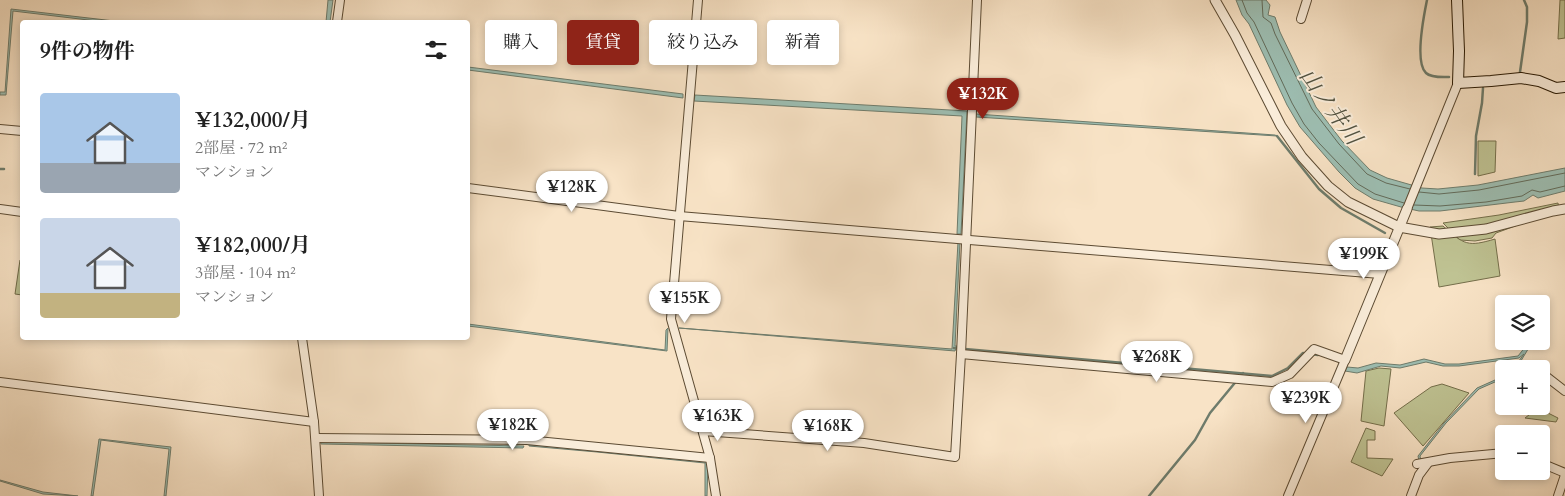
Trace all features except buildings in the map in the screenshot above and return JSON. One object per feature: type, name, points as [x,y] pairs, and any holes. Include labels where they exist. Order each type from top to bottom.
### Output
[{"type":"main road","points":[[1457,0],[1458,83],[1521,78],[1539,81],[1556,88],[1565,88]]},
{"type":"street","points":[[337,20],[340,0]]},
{"type":"street","points":[[698,0],[671,319],[710,458],[716,496]]},
{"type":"street","points":[[703,431],[864,443],[955,457],[977,0]]},
{"type":"street","points":[[1215,0],[1235,35],[1280,126],[1302,157],[1328,186],[1348,202],[1399,227],[1439,234],[1486,229],[1565,209]]},
{"type":"street","points":[[1301,19],[1307,0]]},
{"type":"street","points":[[1288,496],[1399,227],[1408,210],[1458,83]]},
{"type":"street","points":[[0,129],[20,132]]},
{"type":"street","points":[[470,188],[680,216],[1380,274]]},
{"type":"street","points":[[0,209],[20,212]]},
{"type":"street","points":[[302,340],[316,438],[318,496]]},
{"type":"street","points":[[961,354],[1272,382],[1290,374],[1314,349],[1345,360]]},
{"type":"street","points":[[1550,379],[1565,391]]},
{"type":"street","points":[[0,382],[314,422]]},
{"type":"street","points":[[316,438],[527,440],[710,458]]},
{"type":"street","points":[[1417,464],[1495,453]]},
{"type":"street","points":[[1411,496],[1419,474],[1428,463]]},
{"type":"street","points":[[1550,468],[1565,474],[1558,496]]},
{"type":"green space","points":[[1560,0],[1565,0],[1565,38],[1558,39]]},
{"type":"green space","points":[[1478,141],[1496,141],[1495,172],[1478,176]]},
{"type":"green space","points":[[1558,203],[1559,210],[1496,233],[1492,238],[1475,241],[1460,240],[1443,223],[1499,215]]},
{"type":"green space","points":[[1443,226],[1467,243],[1478,243],[1495,239],[1500,276],[1439,287],[1430,227]]},
{"type":"green space","points":[[20,260],[20,295],[15,294]]},
{"type":"green space","points":[[1379,368],[1391,369],[1384,426],[1361,421],[1366,371]]},
{"type":"green space","points":[[1442,384],[1469,393],[1423,446],[1394,413],[1431,387]]},
{"type":"green space","points":[[1550,414],[1558,418],[1556,422],[1525,418],[1529,415]]},
{"type":"green space","points":[[1366,428],[1375,431],[1375,440],[1367,440],[1367,458],[1393,459],[1382,476],[1351,462]]},
{"type":"water","points":[[328,0],[333,0],[330,20],[326,20]]},
{"type":"water","points":[[1236,0],[1266,0],[1270,5],[1268,15],[1275,17],[1280,32],[1316,107],[1342,141],[1370,170],[1387,178],[1422,188],[1438,189],[1478,185],[1565,168],[1565,191],[1538,198],[1533,195],[1524,201],[1440,211],[1419,211],[1373,199],[1355,188],[1300,127],[1287,105]]},
{"type":"water","points":[[11,9],[106,20],[88,20],[13,11],[6,95],[0,95],[0,92],[5,92]]},
{"type":"water","points":[[470,67],[683,94],[683,98],[470,70]]},
{"type":"water","points":[[695,95],[967,111],[961,234],[957,234],[962,116],[694,101]]},
{"type":"water","points":[[976,114],[1275,135],[1277,136],[976,117]]},
{"type":"water","points":[[958,242],[960,242],[955,346],[957,346],[955,351],[679,328],[952,349]]},
{"type":"water","points":[[470,324],[665,350],[666,330],[668,328],[667,351],[470,326]]},
{"type":"water","points":[[1523,350],[1528,350],[1521,360],[1520,360],[1524,354],[1519,358],[1459,366],[1443,366],[1426,362],[1400,368],[1381,366],[1357,373],[1345,371],[1347,367],[1358,368],[1376,363],[1400,365],[1424,359],[1445,364],[1459,364],[1518,356]]},
{"type":"water","points":[[1495,380],[1495,382],[1479,389],[1446,423],[1420,456],[1421,461],[1419,461],[1418,456],[1444,423],[1477,388]]},
{"type":"water","points":[[99,439],[171,447],[166,496],[164,496],[169,449],[101,440],[93,496],[91,496]]},
{"type":"water","points":[[321,442],[524,446],[523,448],[321,444]]},
{"type":"water","points":[[529,445],[706,461],[708,462],[707,496],[705,496],[705,463]]},
{"type":"water","points":[[0,480],[43,492],[78,496],[43,494]]},
{"type":"waterway","points":[[1427,0],[1420,49],[1422,67],[1431,76],[1449,77]]},
{"type":"waterway","points":[[1520,72],[1527,22],[1527,7],[1524,0]]},
{"type":"waterway","points":[[1475,174],[1476,136],[1483,88]]},
{"type":"waterway","points":[[1277,136],[1319,189],[1341,208],[1385,233]]},
{"type":"waterway","points":[[954,348],[1272,376],[1288,368],[1303,353],[1318,355]]},
{"type":"waterway","points":[[1149,496],[1195,440],[1210,413],[1243,373]]},
{"type":"water label","name":"山ノ井川","points":[[1331,106]]}]
